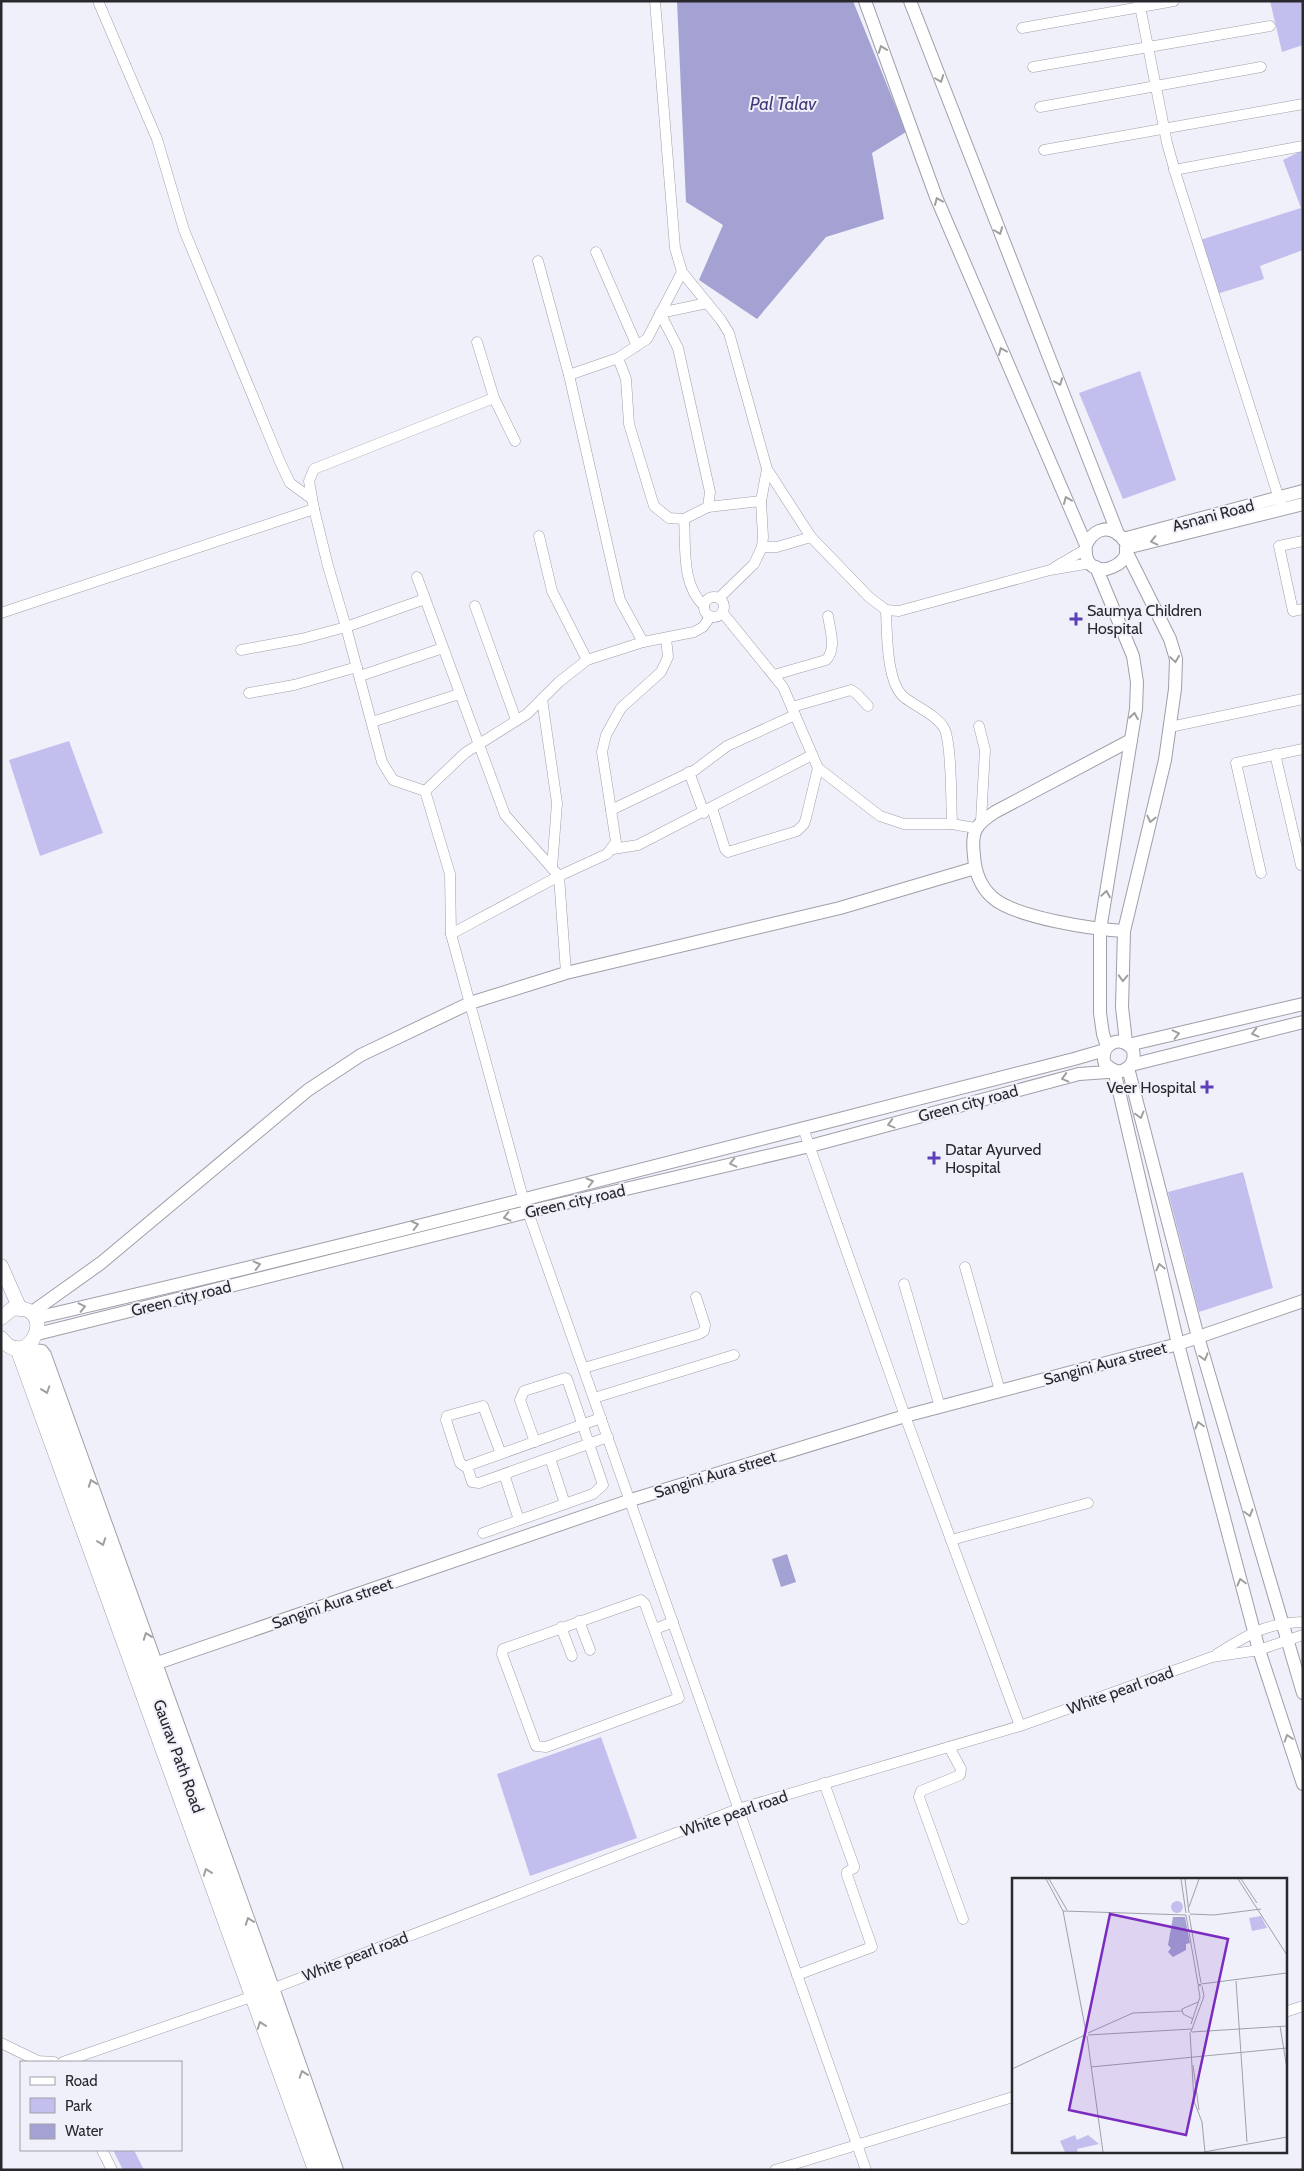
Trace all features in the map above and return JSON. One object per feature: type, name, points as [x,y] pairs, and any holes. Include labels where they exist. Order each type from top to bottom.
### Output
[{"type":"main road","points":[[1,1266],[29,1313]]},
{"type":"main road","points":[[2,1315],[12,1309],[29,1313]]},
{"type":"main road","name":"Gaurav Path Road","points":[[29,1313],[38,1328],[29,1344],[147,1667],[314,2170]]},
{"type":"main road","points":[[1,1338],[10,1346],[29,1344]]},
{"type":"main road","name":"Gaurav Path Road","points":[[257,1994],[327,2170]]},
{"type":"street","points":[[98,1],[158,139],[184,230],[280,462],[290,483],[313,504]]},
{"type":"street","points":[[654,1],[673,230],[682,272],[721,320],[734,345],[767,469],[811,537],[869,597],[886,610],[899,611],[1050,570],[1093,565],[1102,570],[1115,567],[1120,563],[1123,543]]},
{"type":"street","points":[[865,1],[936,197],[1086,547],[1087,558],[1093,565],[1133,656],[1136,709],[1100,930],[1100,1012],[1102,1034],[1106,1048],[1105,1064],[1114,1070],[1122,1071],[1130,1066],[1303,1022]]},
{"type":"street","points":[[910,1],[1123,543],[1170,639],[1176,659],[1175,689],[1166,760],[1124,932],[1122,1006],[1127,1044],[1134,1055],[1130,1066],[1198,1337],[1303,1693]]},
{"type":"street","points":[[1022,28],[1140,4],[1174,1]]},
{"type":"street","points":[[1140,4],[1164,129],[1174,170],[1281,504]]},
{"type":"street","points":[[1033,67],[1270,26]]},
{"type":"street","points":[[1040,107],[1261,67]]},
{"type":"street","points":[[1044,150],[1303,104]]},
{"type":"street","points":[[1174,170],[1303,146]]},
{"type":"street","points":[[596,252],[637,346]]},
{"type":"street","points":[[538,261],[569,375],[620,600],[643,642]]},
{"type":"street","points":[[569,375],[618,358],[647,339],[682,272]]},
{"type":"street","points":[[660,313],[707,302]]},
{"type":"street","points":[[660,313],[678,348],[710,492],[708,508]]},
{"type":"street","points":[[477,342],[494,398],[515,441]]},
{"type":"street","points":[[618,358],[626,379],[628,424],[654,506],[669,518],[684,518],[708,508],[761,501]]},
{"type":"street","points":[[425,791],[392,780],[382,762],[328,566],[309,481],[314,469],[494,398]]},
{"type":"street","points":[[704,606],[709,598],[719,598],[754,564],[762,547],[761,501],[767,469]]},
{"type":"street","name":"Asnani Road","points":[[1281,504],[1303,491]]},
{"type":"street","points":[[1,613],[313,504]]},
{"type":"street","name":"Asnani Road","points":[[1123,543],[1281,504],[1303,504]]},
{"type":"street","points":[[684,518],[687,573],[694,596],[704,606],[705,612],[710,616],[717,616],[722,612],[724,606],[719,598]]},
{"type":"street","points":[[1050,570],[1086,547],[1093,534],[1099,531],[1106,530],[1123,543]]},
{"type":"street","points":[[539,536],[552,591],[587,660]]},
{"type":"street","points":[[762,547],[777,547],[811,537]]},
{"type":"street","points":[[1303,542],[1279,546],[1293,611],[1303,609]]},
{"type":"street","points":[[417,577],[478,745],[506,815],[555,872]]},
{"type":"street","points":[[241,650],[301,639],[346,627],[425,599]]},
{"type":"street","points":[[475,606],[516,720]]},
{"type":"street","points":[[886,610],[889,660],[895,684],[903,696],[937,720],[944,727],[947,734],[952,824]]},
{"type":"street","points":[[722,612],[783,687],[818,768],[880,816],[904,824],[978,824],[995,812],[1131,740]]},
{"type":"street","points":[[425,791],[465,752],[527,714],[559,682],[587,660],[643,642],[694,632],[703,627],[710,616]]},
{"type":"street","points":[[774,675],[826,660],[833,649],[828,616]]},
{"type":"street","points":[[451,934],[555,872],[607,854],[613,849],[616,842],[602,745],[621,708],[661,672],[668,657],[666,638]]},
{"type":"street","points":[[249,692],[358,672],[443,648]]},
{"type":"street","points":[[611,810],[689,772],[727,746],[793,711],[842,691],[850,690],[868,706]]},
{"type":"street","points":[[372,722],[460,694]]},
{"type":"street","points":[[542,699],[557,803],[555,872],[566,973]]},
{"type":"street","points":[[1170,727],[1303,699]]},
{"type":"street","points":[[978,726],[985,750],[978,824],[973,848],[975,868],[983,886],[993,898],[1018,912],[1100,930],[1124,932]]},
{"type":"street","points":[[1260,872],[1236,764],[1303,749]]},
{"type":"street","points":[[1275,754],[1301,865]]},
{"type":"street","points":[[613,849],[638,845],[812,755]]},
{"type":"street","points":[[689,772],[708,810],[724,849],[728,852],[797,830],[804,824],[818,768]]},
{"type":"street","points":[[425,791],[450,874],[451,934],[523,1198],[866,2170]]},
{"type":"street","points":[[29,1313],[101,1263],[308,1090],[361,1054],[470,1003],[566,973],[840,908],[975,868]]},
{"type":"street","points":[[1106,1048],[1116,1041],[1127,1044],[1303,1004]]},
{"type":"street","name":"Green city road","points":[[29,1313],[162,1288],[804,1128],[1106,1048]]},
{"type":"street","points":[[1114,1070],[1178,1344],[1259,1650],[1303,1784]]},
{"type":"street","name":"Green city road","points":[[29,1344],[528,1212],[810,1146],[1079,1074],[1114,1070]]},
{"type":"street","points":[[804,1128],[905,1416],[1020,1726]]},
{"type":"street","points":[[965,1266],[1000,1391]]},
{"type":"street","points":[[904,1284],[940,1406]]},
{"type":"street","points":[[584,1368],[704,1331],[705,1325],[696,1297]]},
{"type":"street","name":"Sangini Aura street","points":[[147,1667],[631,1500],[940,1406],[1178,1344],[1303,1301]]},
{"type":"street","points":[[594,1398],[734,1354]]},
{"type":"street","points":[[483,1533],[596,1493],[603,1485],[584,1425],[565,1378],[524,1392],[520,1400],[535,1442]]},
{"type":"street","points":[[501,1454],[483,1406],[449,1415],[446,1420],[460,1463],[467,1466],[584,1425],[601,1418]]},
{"type":"street","points":[[467,1466],[474,1483],[479,1483],[608,1437]]},
{"type":"street","points":[[550,1458],[565,1504]]},
{"type":"street","points":[[504,1474],[519,1520]]},
{"type":"street","points":[[951,1540],[1088,1503]]},
{"type":"street","points":[[641,1600],[645,1604],[655,1629],[679,1694],[678,1698],[546,1747],[538,1747],[535,1744],[502,1651],[505,1647],[561,1627],[641,1600]]},
{"type":"street","points":[[578,1621],[590,1650]]},
{"type":"street","points":[[655,1629],[673,1622]]},
{"type":"street","points":[[1212,1657],[1254,1631],[1282,1622],[1303,1622]]},
{"type":"street","points":[[561,1627],[572,1656]]},
{"type":"street","points":[[1212,1657],[1259,1650],[1288,1642],[1303,1635]]},
{"type":"street","name":"White pearl road","points":[[66,2061],[257,1994],[738,1809],[1020,1726],[1212,1657]]},
{"type":"street","points":[[949,1747],[961,1769],[960,1775],[920,1791],[919,1797],[963,1919]]},
{"type":"street","points":[[797,1975],[872,1946],[847,1875],[847,1872],[854,1868],[854,1866],[824,1783]]},
{"type":"street","points":[[257,1994],[336,2170]]},
{"type":"street","points":[[1286,2012],[1303,2006]]},
{"type":"street","points":[[1,2043],[38,2061]]},
{"type":"street","points":[[774,2170],[1012,2097]]},
{"type":"street","points":[[102,2151],[112,2170]]},
{"type":"green space","points":[[1270,1],[1303,1],[1303,45],[1282,52]]},
{"type":"green space","points":[[1303,150],[1303,250],[1260,266],[1264,279],[1217,294],[1200,240],[1301,208],[1283,160]]},
{"type":"green space","points":[[1140,371],[1176,480],[1123,499],[1079,393]]},
{"type":"green space","points":[[69,741],[103,833],[40,856],[9,760]]},
{"type":"green space","points":[[1243,1172],[1273,1288],[1199,1312],[1168,1192]]},
{"type":"green space","points":[[601,1737],[637,1838],[530,1876],[497,1774]]},
{"type":"green space","points":[[114,2151],[134,2151],[144,2170],[123,2170]]},
{"type":"water","name":"Pal Talav","points":[[677,1],[853,1],[906,132],[872,153],[884,219],[826,237],[757,319],[699,280],[723,225],[686,202]]},
{"type":"water","points":[[787,1554],[796,1582],[781,1587],[772,1559]]},
{"type":"place","name":"Saumya Children Hospital","points":[[1076,619]]},
{"type":"place","name":"Veer Hospital","points":[[1207,1087]]},
{"type":"place","name":"Datar Ayurved Hospital","points":[[934,1158]]}]
